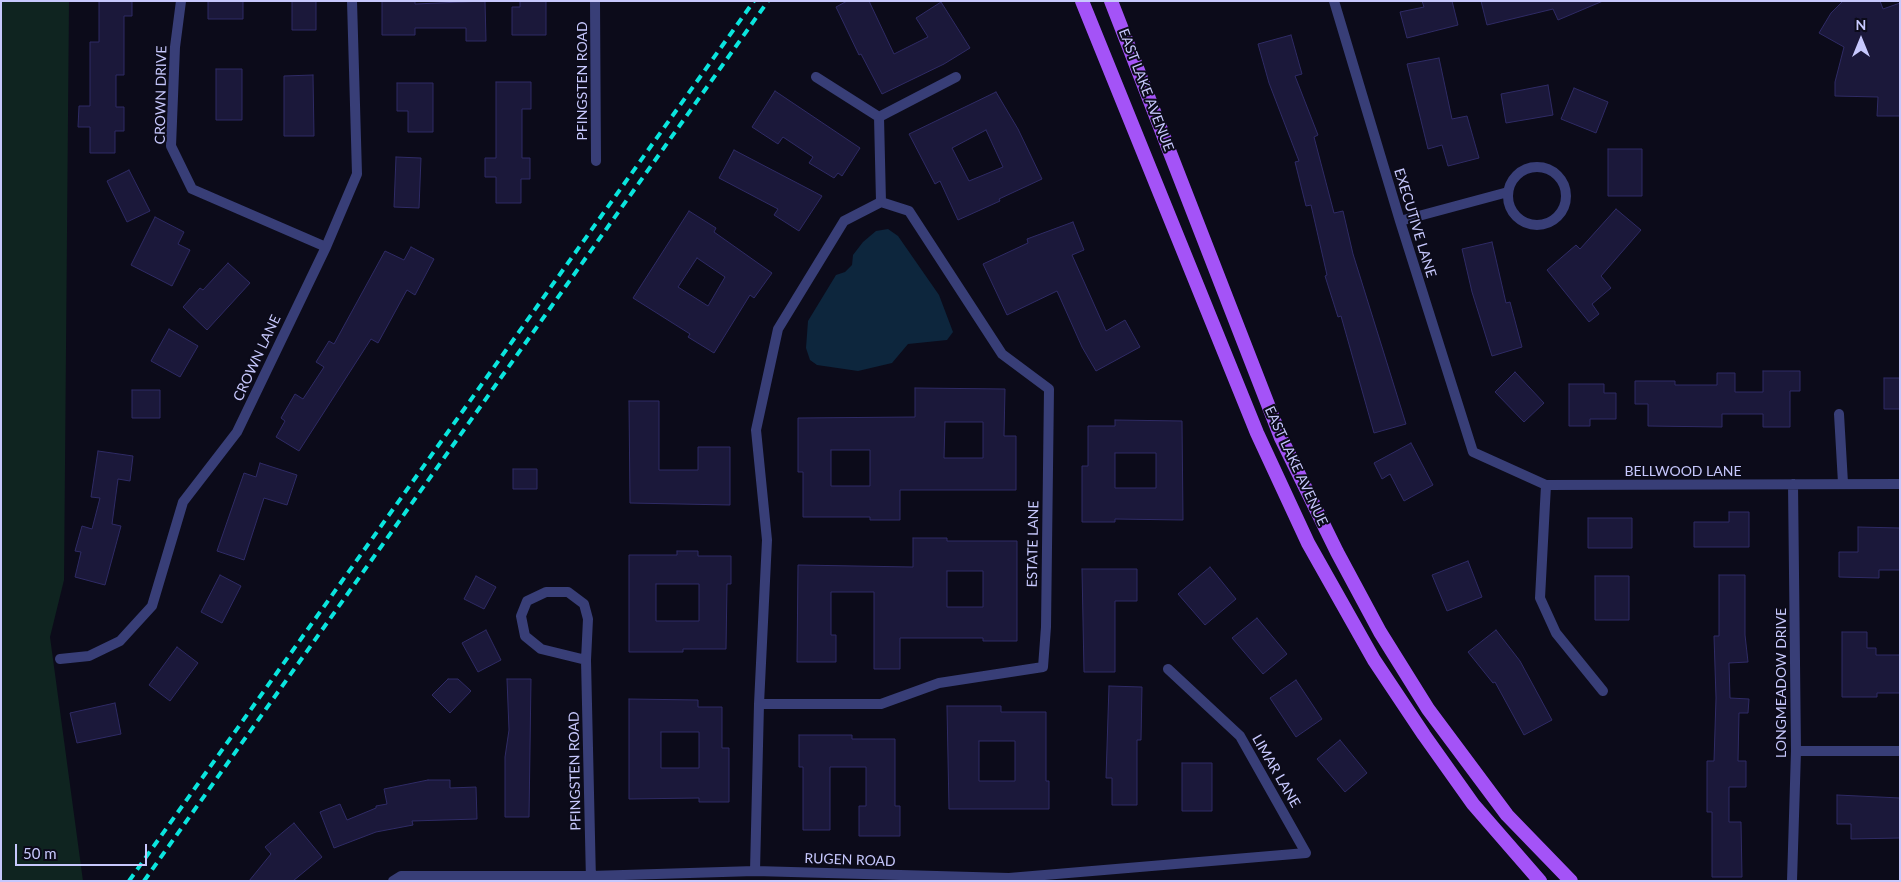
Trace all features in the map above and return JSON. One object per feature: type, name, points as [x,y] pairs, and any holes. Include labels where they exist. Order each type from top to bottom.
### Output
[{"type":"main road","name":"EAST LAKE AVENUE","points":[[1082,1],[1256,433],[1308,543],[1374,660],[1424,735],[1472,804],[1540,881]]},
{"type":"main road","name":"EAST LAKE AVENUE","points":[[1111,1],[1281,438],[1337,552],[1380,632],[1428,709],[1507,815],[1571,881]]},
{"type":"street","name":"CROWN DRIVE","points":[[181,1],[175,47],[172,146],[192,189],[326,247]]},
{"type":"street","name":"CROWN LANE","points":[[60,659],[89,656],[120,641],[152,606],[183,502],[237,432],[326,247],[358,174],[352,1]]},
{"type":"street","name":"PFINGSTEN ROAD","points":[[595,1],[596,161]]},
{"type":"street","name":"EXECUTIVE LANE","points":[[1334,1],[1400,221],[1473,452]]},
{"type":"street","points":[[879,117],[956,76]]},
{"type":"street","points":[[816,77],[879,117]]},
{"type":"street","points":[[755,871],[759,704],[767,540],[756,430],[778,329],[844,221],[881,202],[879,117]]},
{"type":"street","points":[[1400,221],[1508,192],[1516,175],[1524,170],[1542,167],[1551,170],[1564,184],[1566,202],[1562,211],[1549,223],[1532,225],[1516,217],[1511,209],[1508,192]]},
{"type":"street","name":"ESTATE LANE","points":[[759,704],[881,704],[939,683],[1043,667],[1046,627],[1049,389],[1002,354],[909,211],[881,202]]},
{"type":"street","points":[[1839,414],[1843,483]]},
{"type":"street","name":"BELLWOOD LANE","points":[[1473,452],[1546,485],[1900,484]]},
{"type":"street","name":"LONGMEADOW DRIVE","points":[[1792,881],[1796,751],[1793,484]]},
{"type":"street","points":[[1546,485],[1540,598],[1556,633],[1603,691]]},
{"type":"street","name":"PFINGSTEN ROAD","points":[[586,660],[541,649],[525,636],[521,616],[527,601],[546,592],[568,592],[584,604],[588,618],[586,660],[591,878]]},
{"type":"street","name":"LIMAR LANE","points":[[1168,669],[1240,736],[1306,853]]},
{"type":"street","points":[[1796,751],[1900,751]]},
{"type":"street","name":"RUGEN ROAD","points":[[394,881],[401,876],[591,878],[755,871],[1009,880],[1306,853]]},
{"type":"green space","points":[[1,1],[69,1],[64,580],[50,637],[83,881],[1,881]]},
{"type":"water","points":[[888,229],[898,236],[939,295],[953,332],[947,340],[908,344],[892,363],[858,371],[817,365],[810,360],[806,348],[808,321],[836,275],[845,272],[852,265],[853,255],[863,242],[876,231]]},
{"type":"building","points":[[99,1],[132,1],[132,16],[124,16],[124,75],[116,75],[116,107],[124,107],[124,131],[115,131],[115,153],[90,153],[90,127],[78,127],[79,106],[90,106],[90,42],[99,42]]},
{"type":"building","points":[[208,1],[243,1],[243,19],[208,19]]},
{"type":"building","points":[[292,1],[316,1],[316,30],[292,30]]},
{"type":"building","points":[[382,1],[415,1],[415,4],[485,1],[486,41],[466,41],[466,28],[415,28],[415,35],[382,35]]},
{"type":"building","points":[[520,1],[546,1],[546,35],[512,35],[512,7],[520,7]]},
{"type":"building","points":[[847,1],[869,1],[894,54],[928,37],[916,18],[941,2],[970,48],[944,64],[882,94],[861,54],[859,55],[836,7]]},
{"type":"building","points":[[1422,1],[1452,1],[1458,25],[1407,38],[1400,12],[1424,7]]},
{"type":"building","points":[[1481,1],[1603,1],[1558,20],[1553,9],[1487,25]]},
{"type":"building","points":[[1843,1],[1880,1],[1883,9],[1900,3],[1900,116],[1877,116],[1878,97],[1835,96],[1835,82],[1844,47],[1819,33],[1831,13]]},
{"type":"building","points":[[1291,35],[1302,74],[1295,76],[1318,135],[1314,137],[1334,213],[1343,211],[1353,254],[1406,424],[1374,433],[1341,316],[1338,317],[1325,276],[1327,275],[1311,205],[1306,206],[1295,162],[1299,161],[1269,83],[1258,44]]},
{"type":"building","points":[[1439,58],[1452,119],[1467,116],[1479,158],[1448,166],[1442,145],[1428,149],[1407,64]]},
{"type":"building","points":[[216,69],[242,69],[242,120],[216,120]]},
{"type":"building","points":[[313,75],[314,136],[284,136],[284,76]]},
{"type":"building","points":[[496,82],[531,82],[531,109],[522,109],[522,158],[530,158],[530,179],[521,179],[521,203],[496,203],[496,177],[485,177],[485,158],[496,158]]},
{"type":"building","points":[[397,83],[433,83],[433,132],[408,132],[408,111],[397,111]]},
{"type":"building","points":[[1548,85],[1553,115],[1506,123],[1501,94]]},
{"type":"building","points":[[1574,88],[1608,102],[1596,133],[1561,119]]},
{"type":"building","points":[[775,91],[860,148],[842,176],[838,173],[834,178],[809,163],[813,157],[783,137],[778,144],[752,127]]},
{"type":"building","points":[[996,92],[1018,129],[1042,179],[958,220],[940,181],[935,184],[909,134]],"holes":[[[986,130],[1003,167],[969,181],[952,148]]]},
{"type":"building","points":[[1608,149],[1642,149],[1642,196],[1608,196]]},
{"type":"building","points":[[734,150],[822,196],[799,231],[774,215],[778,209],[719,178]]},
{"type":"building","points":[[396,157],[421,158],[419,208],[394,207]]},
{"type":"building","points":[[129,170],[150,211],[127,222],[107,181]]},
{"type":"building","points":[[1616,209],[1641,230],[1601,276],[1611,288],[1592,304],[1599,314],[1589,322],[1547,270],[1576,245],[1580,249]]},
{"type":"building","points":[[689,211],[716,228],[714,232],[772,273],[754,298],[750,295],[714,353],[688,337],[690,334],[633,298]],"holes":[[[697,258],[725,277],[708,306],[678,287]]]},
{"type":"building","points":[[155,217],[184,232],[178,244],[190,250],[172,286],[131,265]]},
{"type":"building","points":[[1073,222],[1084,250],[1072,255],[1106,331],[1125,320],[1140,347],[1096,371],[1082,347],[1057,291],[1007,315],[983,264],[1028,243],[1027,239]]},
{"type":"building","points":[[1492,242],[1506,303],[1510,302],[1522,347],[1492,356],[1472,292],[1462,249]]},
{"type":"building","points":[[411,247],[434,259],[415,295],[407,290],[378,343],[371,339],[299,451],[276,437],[285,421],[281,418],[295,394],[303,399],[324,367],[316,362],[329,341],[334,344],[385,251],[404,260]]},
{"type":"building","points":[[228,263],[250,283],[207,330],[183,307],[200,288],[203,290]]},
{"type":"building","points":[[169,329],[198,346],[180,377],[151,361]]},
{"type":"building","points":[[1763,371],[1800,371],[1800,391],[1790,391],[1790,427],[1763,427],[1763,414],[1722,414],[1722,427],[1648,426],[1648,404],[1635,404],[1635,381],[1675,381],[1675,385],[1717,385],[1717,373],[1735,373],[1735,392],[1763,392]]},
{"type":"building","points":[[1515,372],[1544,403],[1524,422],[1495,392]]},
{"type":"building","points":[[1884,378],[1900,378],[1900,409],[1884,409]]},
{"type":"building","points":[[1569,384],[1604,384],[1604,393],[1616,393],[1616,419],[1590,419],[1590,426],[1569,426]]},
{"type":"building","points":[[915,388],[1005,389],[1004,436],[1016,436],[1016,490],[900,490],[900,520],[870,520],[870,517],[803,517],[803,472],[798,472],[798,418],[915,417]],"holes":[[[945,422],[983,422],[983,458],[944,458]],[[831,450],[870,450],[870,486],[831,486]]]},
{"type":"building","points":[[132,390],[160,390],[160,418],[132,418]]},
{"type":"building","points":[[629,401],[659,401],[659,470],[698,470],[698,447],[730,447],[730,505],[630,503]]},
{"type":"building","points":[[1115,420],[1182,421],[1183,520],[1115,519],[1115,522],[1082,522],[1082,466],[1088,466],[1088,426],[1115,426]],"holes":[[[1115,453],[1156,453],[1156,488],[1115,488]]]},
{"type":"building","points":[[1411,443],[1433,485],[1404,501],[1390,474],[1382,479],[1374,463]]},
{"type":"building","points":[[98,451],[133,456],[130,481],[118,479],[112,524],[121,526],[105,585],[75,577],[81,552],[75,551],[82,526],[92,529],[100,498],[91,497]]},
{"type":"building","points":[[260,463],[297,475],[287,505],[264,498],[244,560],[217,551],[244,473],[256,477]]},
{"type":"building","points":[[513,469],[537,469],[537,489],[513,489]]},
{"type":"building","points":[[1729,512],[1749,512],[1749,547],[1694,547],[1694,522],[1729,522]]},
{"type":"building","points":[[1588,518],[1632,518],[1632,548],[1588,548]]},
{"type":"building","points":[[1858,527],[1900,528],[1900,570],[1879,570],[1879,578],[1839,577],[1839,552],[1858,552]]},
{"type":"building","points":[[913,538],[947,538],[947,541],[1017,541],[1017,641],[983,641],[983,638],[900,638],[900,669],[874,669],[874,592],[831,592],[831,635],[836,635],[836,662],[797,662],[798,565],[913,567]],"holes":[[[947,571],[983,571],[983,607],[947,607]]]},
{"type":"building","points":[[677,551],[698,551],[698,556],[731,556],[731,584],[727,584],[726,649],[683,649],[683,652],[629,652],[629,555],[677,555]],"holes":[[[656,584],[699,584],[699,621],[656,621]]]},
{"type":"building","points":[[1468,561],[1482,597],[1447,611],[1432,575]]},
{"type":"building","points":[[1210,567],[1236,599],[1205,625],[1178,594]]},
{"type":"building","points":[[1082,569],[1137,569],[1137,601],[1115,601],[1115,672],[1084,672]]},
{"type":"building","points":[[220,575],[241,586],[222,623],[201,612]]},
{"type":"building","points":[[1719,575],[1745,575],[1745,635],[1748,662],[1729,663],[1730,698],[1749,699],[1748,713],[1739,713],[1738,761],[1746,761],[1746,787],[1729,787],[1729,822],[1741,822],[1742,877],[1712,877],[1712,812],[1707,812],[1707,761],[1714,761],[1716,698],[1714,636],[1719,636]]},
{"type":"building","points":[[476,576],[496,587],[484,609],[464,599]]},
{"type":"building","points":[[1595,576],[1629,576],[1629,620],[1595,620]]},
{"type":"building","points":[[1257,618],[1287,654],[1263,674],[1232,638]]},
{"type":"building","points":[[486,630],[501,660],[478,672],[462,643]]},
{"type":"building","points":[[1496,630],[1520,661],[1552,720],[1524,735],[1495,682],[1493,683],[1468,652]]},
{"type":"building","points":[[1842,632],[1867,632],[1867,648],[1876,648],[1876,655],[1900,655],[1900,693],[1877,693],[1877,697],[1842,697]]},
{"type":"building","points":[[177,647],[198,663],[170,701],[149,685]]},
{"type":"building","points":[[448,679],[458,679],[471,691],[450,713],[432,695]]},
{"type":"building","points":[[507,679],[531,679],[529,817],[505,817],[505,757],[509,730]]},
{"type":"building","points":[[1296,680],[1322,719],[1296,737],[1270,698]]},
{"type":"building","points":[[1109,686],[1142,687],[1141,740],[1137,740],[1137,805],[1112,805],[1112,778],[1106,778]]},
{"type":"building","points":[[629,699],[698,700],[698,707],[722,707],[722,748],[729,748],[729,802],[699,802],[699,798],[629,799]],"holes":[[[661,732],[699,732],[699,768],[661,768]]]},
{"type":"building","points":[[115,703],[121,734],[77,743],[70,713]]},
{"type":"building","points":[[947,706],[1001,706],[1001,712],[1046,712],[1046,781],[1049,781],[1049,809],[949,809]],"holes":[[[979,741],[1015,741],[1015,781],[979,781]]]},
{"type":"building","points":[[799,735],[852,735],[852,739],[895,739],[895,806],[900,806],[900,836],[859,836],[859,806],[866,806],[866,767],[830,767],[830,830],[803,830],[803,767],[799,767]]},
{"type":"building","points":[[1340,740],[1367,773],[1345,792],[1317,759]]},
{"type":"building","points":[[1182,763],[1212,763],[1212,811],[1182,811]]},
{"type":"building","points":[[428,780],[450,780],[450,788],[476,787],[477,819],[412,821],[413,825],[376,832],[334,848],[320,812],[340,804],[347,820],[376,808],[376,806],[387,804],[384,789]]},
{"type":"building","points":[[1837,795],[1900,798],[1900,838],[1851,839],[1851,824],[1837,824]]},
{"type":"building","points":[[294,823],[322,857],[293,881],[249,881],[271,854],[265,847]]},
{"type":"railway","points":[[129,881],[754,1]]},
{"type":"railway","points":[[144,881],[768,1]]}]
